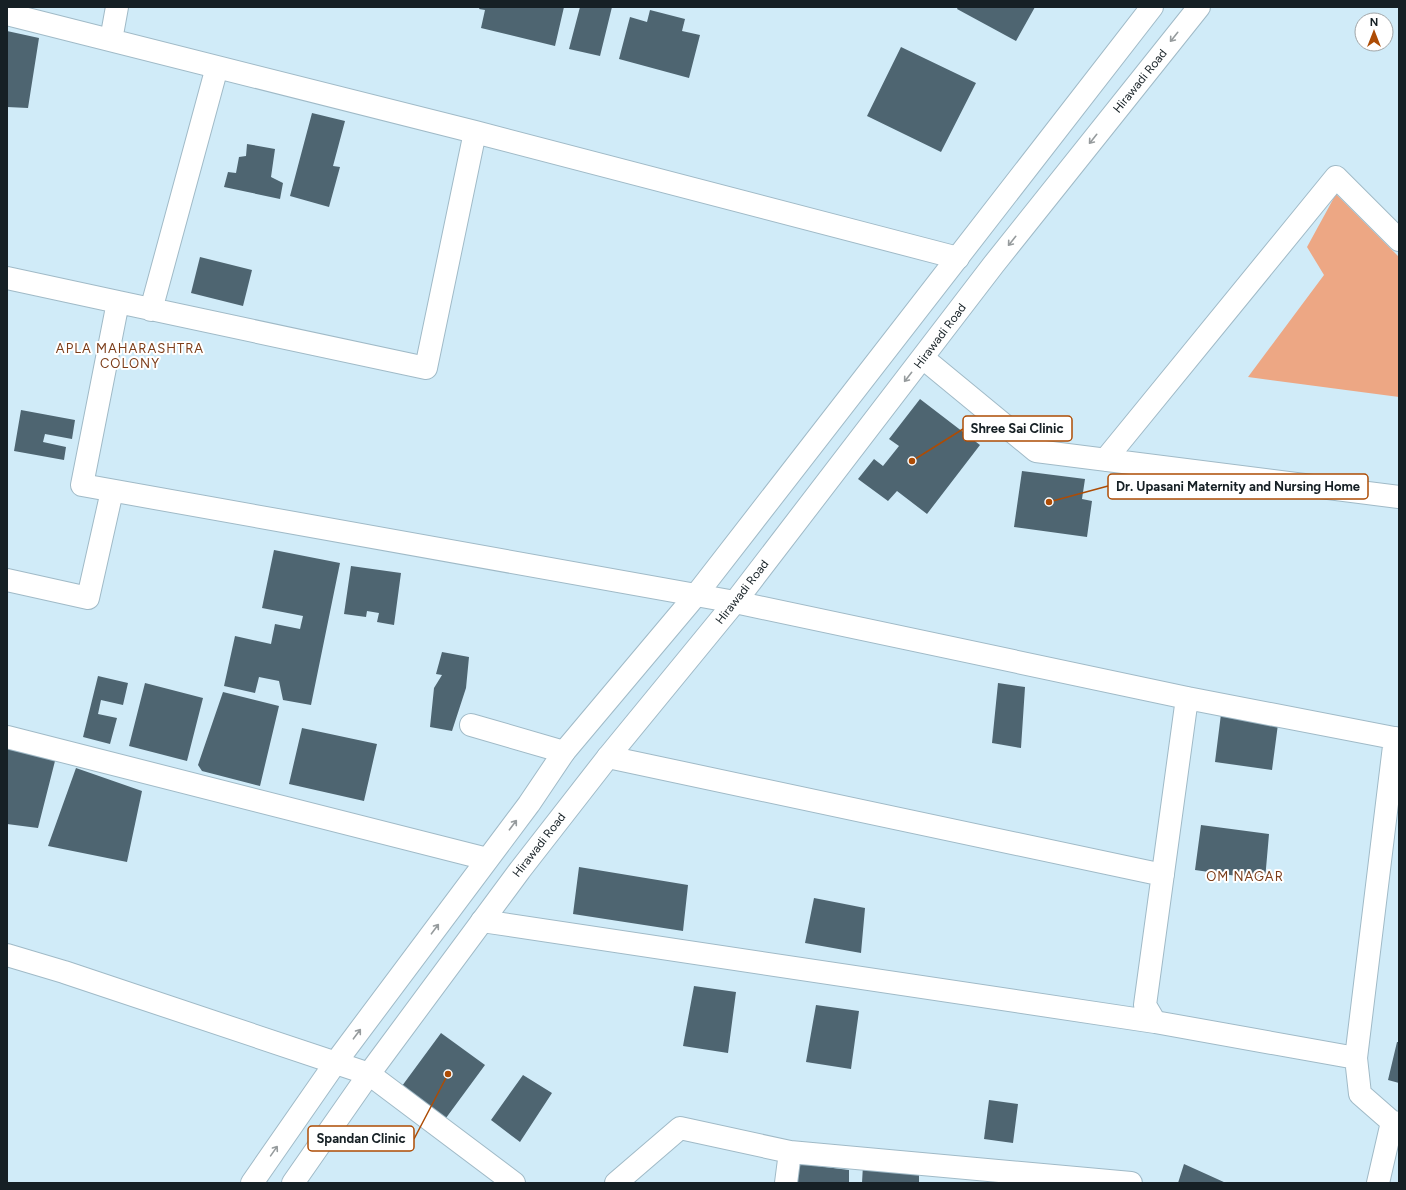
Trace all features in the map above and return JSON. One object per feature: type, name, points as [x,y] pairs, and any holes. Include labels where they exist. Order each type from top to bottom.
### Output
[{"type":"street","points":[[111,40],[117,7]]},
{"type":"street","points":[[252,1183],[336,1062],[529,804],[564,752],[696,595],[1152,7]]},
{"type":"street","name":"Hirawadi Road","points":[[293,1183],[369,1074],[520,870],[608,757],[735,602],[994,264],[1198,7]]},
{"type":"street","points":[[7,14],[475,132],[958,258]]},
{"type":"street","points":[[151,310],[217,67]]},
{"type":"street","points":[[7,278],[426,368],[475,132]]},
{"type":"street","points":[[1105,460],[1336,177],[1399,240]]},
{"type":"street","points":[[118,302],[82,485],[735,602],[1187,698],[1397,738],[1356,1058],[1360,1094],[1396,1123],[1378,1183]]},
{"type":"street","points":[[923,358],[1036,451],[1399,497]]},
{"type":"street","points":[[7,580],[88,598],[112,491]]},
{"type":"street","points":[[1155,1022],[1145,1005],[1187,698]]},
{"type":"street","points":[[471,725],[564,752]]},
{"type":"street","points":[[7,737],[487,859]]},
{"type":"street","points":[[608,757],[1163,875]]},
{"type":"street","points":[[482,921],[1155,1022],[1356,1058]]},
{"type":"street","points":[[7,955],[64,972],[369,1074],[514,1183]]},
{"type":"street","points":[[616,1183],[680,1128],[790,1152],[962,1175],[1132,1183]]},
{"type":"street","points":[[786,1183],[790,1152]]},
{"type":"shaded area","points":[[1336,194],[1399,257],[1399,397],[1248,377],[1324,275],[1307,247]]},
{"type":"building","points":[[480,7],[564,7],[555,46],[481,28],[485,10],[479,9]]},
{"type":"building","points":[[580,7],[612,7],[600,56],[569,49]]},
{"type":"building","points":[[958,7],[1035,7],[1016,41],[957,9]]},
{"type":"building","points":[[650,10],[685,19],[682,31],[700,35],[689,78],[619,59],[630,17],[647,22]]},
{"type":"building","points":[[7,31],[39,38],[28,108],[7,107]]},
{"type":"building","points":[[901,47],[976,83],[941,152],[867,116]]},
{"type":"building","points":[[312,113],[345,121],[333,166],[340,167],[329,207],[290,196]]},
{"type":"building","points":[[247,144],[275,149],[271,177],[283,183],[280,199],[224,187],[228,172],[236,173],[239,157],[246,156]]},
{"type":"building","points":[[200,257],[252,270],[243,306],[191,293]]},
{"type":"building","points":[[920,399],[980,445],[927,514],[897,491],[888,501],[858,479],[874,459],[883,466],[899,446],[889,439]]},
{"type":"building","points":[[21,410],[75,420],[72,439],[45,434],[43,442],[66,447],[64,460],[14,451]]},
{"type":"building","points":[[1022,471],[1085,479],[1082,499],[1092,501],[1087,537],[1014,527]]},
{"type":"building","points":[[274,550],[340,563],[311,705],[283,700],[279,681],[259,677],[255,693],[224,686],[235,636],[271,644],[275,624],[300,629],[303,616],[262,608]]},
{"type":"building","points":[[351,566],[401,573],[394,625],[377,622],[379,613],[367,611],[366,617],[344,614]]},
{"type":"building","points":[[442,652],[469,657],[466,688],[452,731],[430,727],[434,688],[442,675],[436,674]]},
{"type":"building","points":[[98,676],[128,683],[123,705],[101,700],[98,714],[117,718],[110,744],[83,737]]},
{"type":"building","points":[[145,683],[203,698],[187,761],[129,746]]},
{"type":"building","points":[[998,683],[1025,687],[1021,748],[992,743]]},
{"type":"building","points":[[223,692],[279,706],[260,786],[202,771],[198,765]]},
{"type":"building","points":[[1221,714],[1278,724],[1272,770],[1215,762]]},
{"type":"building","points":[[302,728],[377,744],[364,801],[289,784]]},
{"type":"building","points":[[7,747],[55,761],[38,828],[7,824]]},
{"type":"building","points":[[76,768],[142,791],[127,862],[48,846]]},
{"type":"building","points":[[1201,825],[1269,834],[1265,880],[1195,870]]},
{"type":"building","points":[[579,867],[688,885],[683,931],[573,914]]},
{"type":"building","points":[[814,898],[865,908],[861,953],[805,943]]},
{"type":"building","points":[[694,986],[736,992],[728,1053],[683,1046]]},
{"type":"building","points":[[816,1005],[859,1011],[851,1069],[806,1062]]},
{"type":"building","points":[[441,1033],[485,1065],[446,1118],[402,1086]]},
{"type":"building","points":[[1397,1042],[1399,1042],[1399,1083],[1388,1080]]},
{"type":"building","points":[[523,1075],[552,1093],[520,1142],[491,1120]]},
{"type":"building","points":[[989,1100],[1018,1104],[1013,1143],[984,1139]]},
{"type":"building","points":[[793,1163],[849,1170],[849,1183],[792,1183]]},
{"type":"building","points":[[1184,1164],[1226,1183],[1178,1183]]},
{"type":"building","points":[[863,1165],[919,1172],[919,1183],[862,1183]]},
{"type":"place","name":"Shree Sai Clinic","points":[[912,461]]},
{"type":"place","name":"Dr. Upasani Maternity and Nursing Home","points":[[1049,502]]},
{"type":"place","name":"Spandan Clinic","points":[[448,1074]]},
{"type":"district","name":"APLA MAHARASHTRA COLONY","points":[[130,356]]},
{"type":"district","name":"OM NAGAR","points":[[1245,876]]}]
